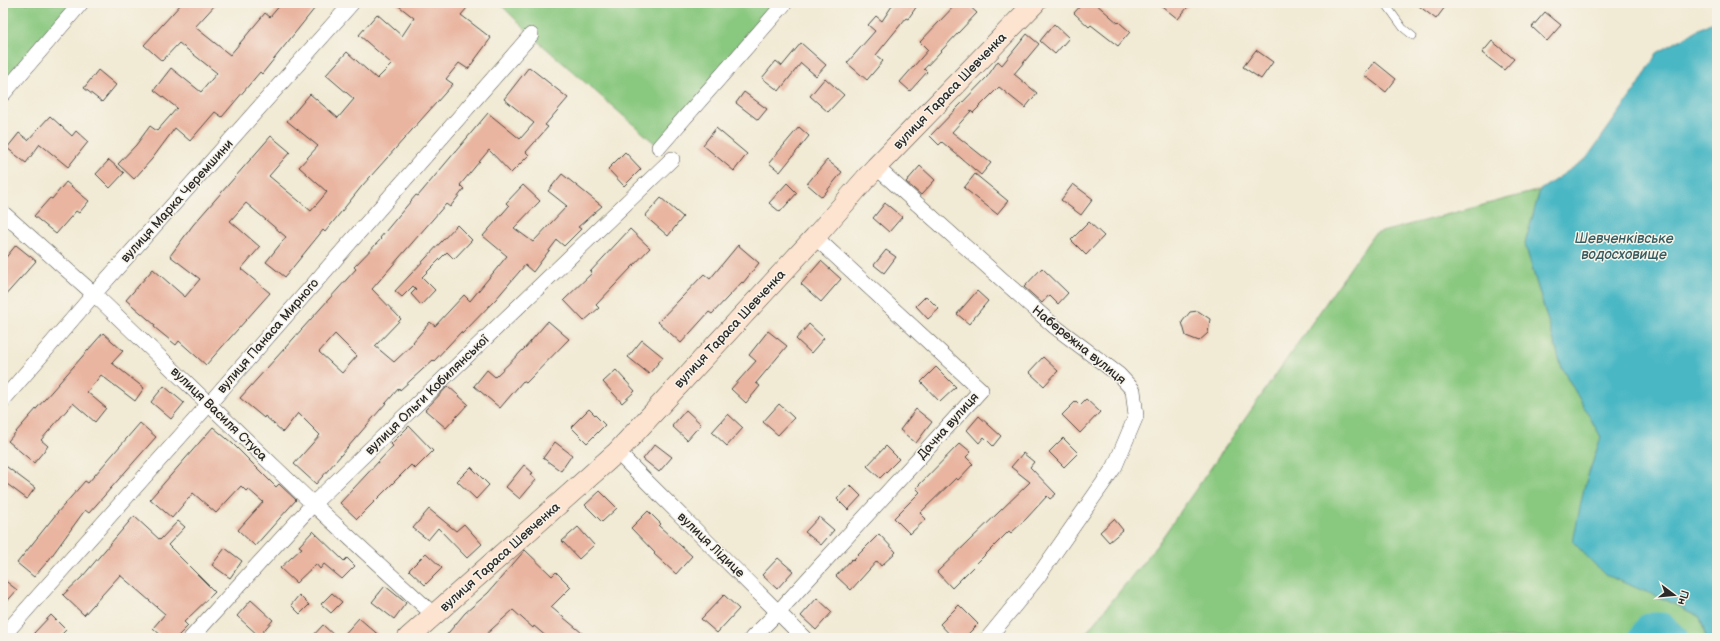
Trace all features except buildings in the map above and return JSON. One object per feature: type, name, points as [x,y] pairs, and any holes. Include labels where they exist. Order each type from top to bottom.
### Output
[{"type":"main road","name":"вулиця Тараса Шевченка","points":[[408,638],[617,452],[815,237],[876,168],[1035,3]]},
{"type":"street","points":[[3,94],[82,3]]},
{"type":"street","name":"вулиця Марка Черемшини","points":[[3,400],[94,294],[352,3]]},
{"type":"street","points":[[659,147],[785,3]]},
{"type":"street","name":"вулиця Панаса Мирного","points":[[3,636],[209,404],[531,35]]},
{"type":"street","name":"вулиця Ольги Кобилянської","points":[[191,638],[313,504],[672,160]]},
{"type":"street","name":"Набережна вулиця","points":[[876,168],[1048,320],[1119,375],[1133,390],[1136,416],[1115,466],[1037,578],[988,638]]},
{"type":"street","name":"вулиця Василя Стуса","points":[[3,213],[94,294],[313,504],[434,615]]},
{"type":"street","name":"Дачна вулиця","points":[[779,611],[982,390],[815,237]]},
{"type":"street","name":"вулиця Лідице","points":[[617,452],[779,611],[804,638]]},
{"type":"street","points":[[752,638],[779,611]]},
{"type":"lane","points":[[1385,3],[1403,28],[1413,36]]},
{"type":"green space","points":[[3,3],[81,3],[3,94]]},
{"type":"green space","points":[[499,3],[785,3],[659,147],[531,35]]},
{"type":"green space","points":[[1540,190],[1525,244],[1562,368],[1601,437],[1584,488],[1666,600],[1700,617],[1706,638],[1082,638],[1157,545],[1374,234]]},
{"type":"water","name":"Шевченківське водосховище","points":[[1717,19],[1717,638],[1706,638],[1700,617],[1666,600],[1605,575],[1573,542],[1584,488],[1601,437],[1562,368],[1525,244],[1540,190],[1586,159],[1638,86],[1657,53]]},
{"type":"waterway","points":[[1640,638],[1649,625],[1662,625],[1676,638]]}]
